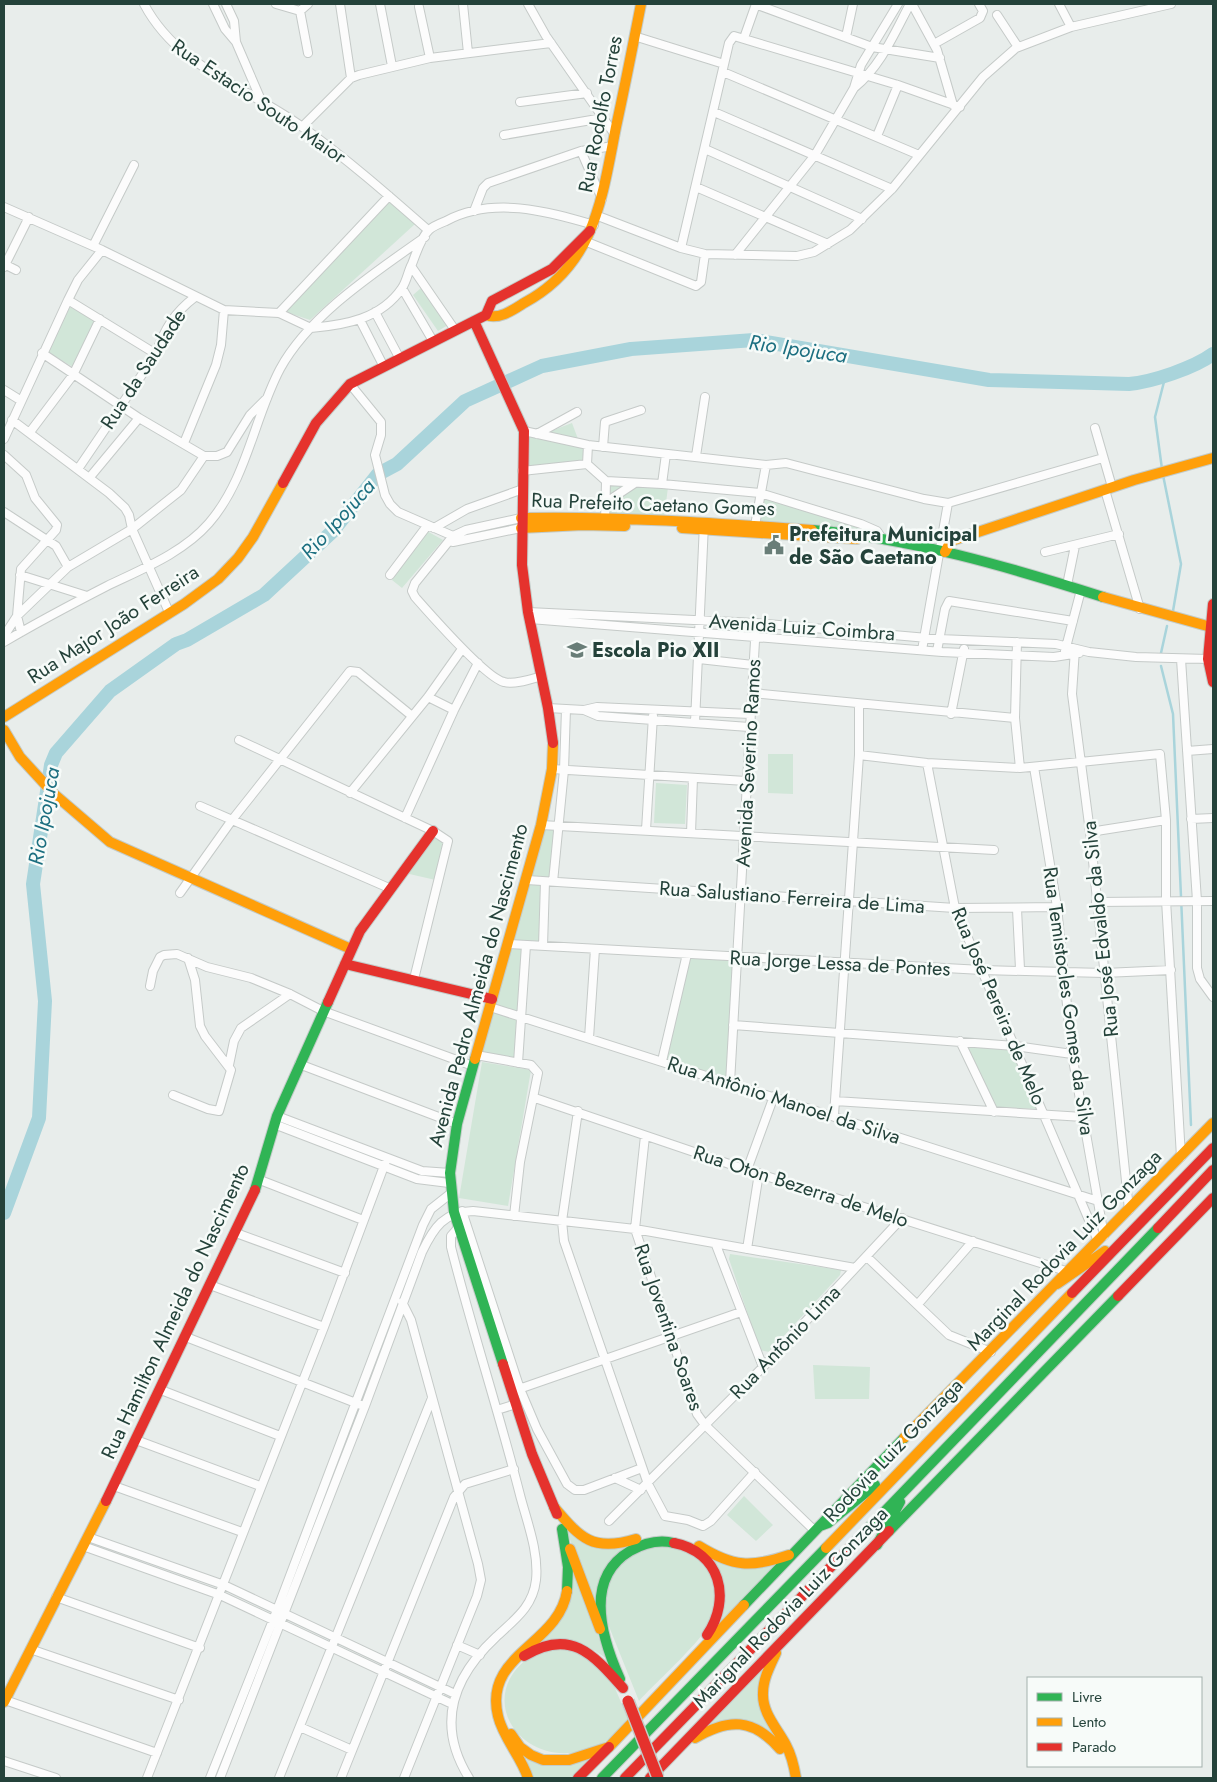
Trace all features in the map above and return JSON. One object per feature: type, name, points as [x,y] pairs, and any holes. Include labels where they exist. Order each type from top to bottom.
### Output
[{"type":"main road","name":"Rua Rodolfo Torres","points":[[594,224],[602,199],[641,4]]},
{"type":"main road","name":"Rua Major João Ferreira","points":[[4,717],[202,591],[238,558],[314,425],[332,400],[350,384],[486,315],[500,316],[552,286],[594,224]]},
{"type":"main road","name":"Rua Major João Ferreira","points":[[486,315],[492,301],[552,269],[583,241]]},
{"type":"main road","points":[[518,287],[527,301]]},
{"type":"main road","points":[[474,321],[524,431]]},
{"type":"main road","name":"Avenida Pedro Almeida do Nascimento","points":[[524,431],[520,547],[529,615],[548,708],[558,770],[457,1124],[450,1183],[458,1212],[458,1228],[516,1390],[516,1404],[532,1454],[554,1507]]},
{"type":"main road","points":[[942,551],[951,541],[1148,476],[1213,458]]},
{"type":"main road","name":"Rua Prefeito Caetano Gomes","points":[[521,523],[605,521],[838,534],[883,540],[942,551],[1067,585],[1140,609],[1212,627]]},
{"type":"main road","points":[[1213,604],[1208,660],[1213,682]]},
{"type":"main road","points":[[4,730],[20,758],[54,794],[96,833],[110,842],[168,866],[352,950]]},
{"type":"main road","name":"Rua Hamilton Almeida do Nascimento","points":[[4,1701],[114,1486],[236,1233],[260,1180],[275,1120],[360,931],[389,888],[433,831]]},
{"type":"main road","points":[[345,964],[414,980],[491,1003]]},
{"type":"main road","name":"Marginal Rodovia Luiz Gonzaga","points":[[818,1529],[1213,1123]]},
{"type":"main road","points":[[1188,1174],[1213,1141]]},
{"type":"main road","name":"Rodovia Luiz Gonzaga","points":[[602,1778],[1213,1148]]},
{"type":"main road","name":"Rodovia Luiz Gonzaga","points":[[625,1778],[1213,1170]]},
{"type":"main road","points":[[1187,1197],[1198,1191],[1213,1177]]},
{"type":"main road","name":"Marignal Rodovia Luiz Gonzaga","points":[[650,1778],[1213,1198]]},
{"type":"main road","points":[[1057,1284],[1136,1228]]},
{"type":"main road","points":[[877,1545],[900,1502],[968,1431],[978,1415]]},
{"type":"main road","points":[[818,1529],[868,1492],[912,1450],[931,1438]]},
{"type":"main road","points":[[554,1507],[658,1778]]},
{"type":"main road","points":[[554,1507],[578,1536],[599,1546],[614,1546],[647,1536],[663,1534],[686,1539],[721,1560],[740,1565],[760,1565],[794,1554]]},
{"type":"main road","points":[[528,1778],[500,1726],[496,1692],[508,1664],[515,1655],[547,1631],[562,1611],[567,1593],[568,1575],[562,1529]]},
{"type":"main road","name":"Marignal Rodovia Luiz Gonzaga","points":[[578,1778],[818,1529]]},
{"type":"main road","points":[[604,1639],[600,1609],[601,1587],[614,1562],[633,1548],[653,1541],[673,1542],[696,1551],[707,1561],[718,1577],[722,1597],[721,1605],[715,1624],[669,1682]]},
{"type":"main road","points":[[786,1637],[767,1672],[763,1696],[769,1719],[792,1757],[796,1778]]},
{"type":"main road","points":[[609,1746],[582,1759],[563,1762],[547,1761],[531,1754],[514,1738],[506,1722],[502,1706],[504,1687],[512,1670],[529,1653],[545,1646],[562,1644],[580,1648],[595,1657],[623,1688]]},
{"type":"main road","points":[[681,1747],[720,1725],[730,1723],[751,1726],[769,1736],[780,1749],[788,1767],[790,1778]]},
{"type":"street","name":"Rua Estacio Souto Maior","points":[[144,4],[161,32],[173,45],[208,70],[261,100],[302,127],[389,196],[427,233]]},
{"type":"street","points":[[214,4],[225,29],[236,42],[261,100]]},
{"type":"street","points":[[226,4],[234,21],[236,42]]},
{"type":"street","points":[[276,4],[300,11]]},
{"type":"street","points":[[300,11],[308,4]]},
{"type":"street","points":[[340,4],[351,78]]},
{"type":"street","points":[[380,4],[392,66]]},
{"type":"street","points":[[463,4],[468,53]]},
{"type":"street","points":[[474,210],[488,183],[614,140],[603,118],[551,43],[528,4]]},
{"type":"street","points":[[744,38],[755,4],[872,47],[940,58]]},
{"type":"street","points":[[846,37],[853,4]]},
{"type":"street","points":[[735,255],[816,155],[854,88],[857,73],[898,4]]},
{"type":"street","points":[[911,4],[934,44],[956,106]]},
{"type":"street","points":[[854,88],[869,76],[886,50],[911,4]]},
{"type":"street","points":[[934,44],[980,18],[983,15],[980,4]]},
{"type":"street","points":[[1059,4],[1071,27]]},
{"type":"street","points":[[4,642],[87,596],[149,565],[190,541],[216,513],[241,466],[267,398],[281,368],[311,328],[368,278],[427,233],[454,216],[474,210],[519,208],[551,212],[705,254],[805,256],[828,244],[862,219],[892,189],[956,106],[983,77],[1021,45],[1071,27],[1165,4]]},
{"type":"street","points":[[419,8],[430,58]]},
{"type":"street","points":[[300,11],[308,54]]},
{"type":"street","points":[[997,15],[1021,45]]},
{"type":"street","points":[[634,36],[723,68],[837,121],[920,154]]},
{"type":"street","points":[[681,248],[730,40],[734,36],[898,85],[956,106]]},
{"type":"street","points":[[302,127],[351,78],[392,66],[430,58],[551,43]]},
{"type":"street","points":[[876,136],[898,85]]},
{"type":"street","points":[[520,102],[587,94]]},
{"type":"street","points":[[714,112],[892,189]]},
{"type":"street","points":[[504,135],[603,118]]},
{"type":"street","points":[[705,149],[862,219]]},
{"type":"street","points":[[581,151],[602,199]]},
{"type":"street","points":[[93,246],[134,165]]},
{"type":"street","points":[[696,187],[828,244]]},
{"type":"street","points":[[279,313],[389,196]]},
{"type":"street","points":[[4,207],[102,250],[224,310],[279,313],[311,328],[340,326],[360,320],[375,312],[402,288],[427,233]]},
{"type":"street","points":[[16,270],[4,265],[29,217]]},
{"type":"street","points":[[583,241],[690,285],[699,285],[703,276],[705,254]]},
{"type":"street","points":[[4,439],[20,400],[78,280],[102,250]]},
{"type":"street","points":[[411,266],[455,330]]},
{"type":"street","points":[[402,288],[433,341]]},
{"type":"street","name":"Rua da Saudade","points":[[78,469],[156,354],[162,337],[175,315],[195,297]]},
{"type":"street","points":[[68,300],[156,354]]},
{"type":"street","points":[[184,444],[216,365],[221,345],[224,310]]},
{"type":"street","points":[[375,312],[400,359]]},
{"type":"street","points":[[30,432],[73,375],[100,319]]},
{"type":"street","points":[[360,320],[384,367]]},
{"type":"street","points":[[42,353],[120,406],[204,456],[217,456],[227,452],[250,415],[267,398]]},
{"type":"street","points":[[350,384],[381,422],[381,435],[375,455],[385,495],[390,504],[398,512],[454,538]]},
{"type":"street","points":[[4,390],[20,400]]},
{"type":"street","points":[[696,456],[705,397]]},
{"type":"street","points":[[603,447],[606,422],[641,410]]},
{"type":"street","points":[[538,434],[577,412]]},
{"type":"street","name":"Rua da Saudade","points":[[90,478],[139,418]]},
{"type":"street","points":[[12,420],[90,478],[125,508],[132,529],[169,612]]},
{"type":"street","points":[[1095,428],[1119,534],[1140,609]]},
{"type":"street","points":[[524,431],[603,447],[766,465],[786,463],[924,499],[948,503],[1103,458]]},
{"type":"street","points":[[587,464],[588,445]]},
{"type":"street","points":[[662,484],[666,454]]},
{"type":"street","points":[[4,455],[26,475],[35,498],[57,523],[56,530],[24,564],[20,575],[17,616],[21,632]]},
{"type":"street","points":[[4,636],[17,616],[68,567],[132,529],[181,490],[204,456]]},
{"type":"street","points":[[522,471],[587,464],[606,481],[760,493],[843,517],[871,528],[883,540]]},
{"type":"street","points":[[754,529],[766,465]]},
{"type":"street","points":[[605,521],[606,481]]},
{"type":"street","points":[[605,503],[636,483]]},
{"type":"street","points":[[390,575],[431,527],[466,510],[523,489]]},
{"type":"street","points":[[922,650],[942,551],[948,503]]},
{"type":"street","points":[[4,512],[58,548],[68,567]]},
{"type":"street","points":[[838,534],[843,517]]},
{"type":"street","name":"Rua Prefeito Caetano Gomes","points":[[462,649],[412,592],[415,583],[454,538],[521,523]]},
{"type":"street","points":[[695,722],[704,526]]},
{"type":"street","points":[[1045,552],[1119,534]]},
{"type":"street","points":[[1067,585],[1075,546]]},
{"type":"street","points":[[20,575],[87,596]]},
{"type":"street","points":[[1064,655],[1081,590]]},
{"type":"street","points":[[937,651],[947,604],[953,600],[1073,621]]},
{"type":"street","points":[[598,614],[598,625]]},
{"type":"street","name":"Avenida Luiz Coimbra","points":[[529,615],[598,614],[756,623],[939,639],[1065,646],[1075,651]]},
{"type":"street","name":"Avenida Luiz Coimbra","points":[[529,615],[598,625],[937,651],[1054,657],[1075,651]]},
{"type":"street","name":"Avenida Severino Ramos","points":[[730,1083],[756,623]]},
{"type":"street","points":[[951,714],[964,640]]},
{"type":"street","points":[[1017,642],[1016,718],[1020,768]]},
{"type":"street","points":[[350,793],[428,697],[462,649],[496,679],[506,683],[542,676]]},
{"type":"street","points":[[1075,651],[1136,657],[1208,660]]},
{"type":"street","name":"Rua José Edvaldo da Silva","points":[[1075,651],[1072,694],[1090,832],[1128,1210]]},
{"type":"street","points":[[699,659],[753,665]]},
{"type":"street","points":[[1181,659],[1191,819],[1197,968],[1200,979],[1213,997]]},
{"type":"street","points":[[405,818],[454,710],[478,663]]},
{"type":"street","points":[[180,893],[232,820],[342,680],[354,670],[412,716]]},
{"type":"street","points":[[752,693],[951,714],[1016,718]]},
{"type":"street","points":[[428,697],[454,710]]},
{"type":"street","points":[[834,1116],[859,754],[859,704]]},
{"type":"street","points":[[584,710],[597,706],[750,714]]},
{"type":"street","points":[[548,708],[584,710],[598,716],[750,727]]},
{"type":"street","points":[[543,946],[549,882],[558,826],[558,770],[566,709]]},
{"type":"street","points":[[646,830],[654,709]]},
{"type":"street","points":[[239,740],[279,761],[433,831],[448,841],[449,846],[414,980]]},
{"type":"street","points":[[1187,751],[1213,749]]},
{"type":"street","points":[[859,754],[927,763],[1020,768],[1160,754],[1166,820],[1171,970],[1181,1157]]},
{"type":"street","name":"Rua José Pereira de Melo","points":[[927,763],[955,908],[1078,1194],[1101,1238]]},
{"type":"street","name":"Rua Temistocles Gomes da Silva","points":[[1034,767],[1057,907],[1065,970],[1072,1054],[1098,1201],[1101,1238]]},
{"type":"street","points":[[558,770],[746,780]]},
{"type":"street","points":[[691,834],[693,778]]},
{"type":"street","points":[[200,806],[389,888]]},
{"type":"street","points":[[1191,819],[1213,818]]},
{"type":"street","points":[[1090,832],[1166,820]]},
{"type":"street","points":[[541,825],[994,850]]},
{"type":"street","name":"Rua Salustiano Ferreira de Lima","points":[[527,880],[955,908],[1016,909],[1057,907]]},
{"type":"street","points":[[1096,902],[1213,901]]},
{"type":"street","points":[[1016,909],[1020,969]]},
{"type":"street","name":"Rua Jorge Lessa de Pontes","points":[[508,944],[982,970],[1065,970],[1104,973],[1171,970]]},
{"type":"street","points":[[518,1062],[526,945]]},
{"type":"street","points":[[589,1038],[595,949]]},
{"type":"street","points":[[150,986],[153,971],[160,957],[177,954],[206,967],[236,974],[290,994],[323,1011],[475,1060],[518,1062],[534,1067],[539,1077],[520,1162],[514,1216]]},
{"type":"street","points":[[662,1061],[688,954]]},
{"type":"street","points":[[188,958],[195,980],[200,1026],[214,1049],[229,1065]]},
{"type":"street","points":[[173,1095],[208,1109],[219,1111],[231,1074],[229,1065],[234,1041],[241,1028],[290,994]]},
{"type":"street","name":"Rua Antônio Manoel da Silva","points":[[491,1003],[522,1018],[774,1096],[1098,1201]]},
{"type":"street","points":[[733,1025],[960,1041],[1072,1054]]},
{"type":"street","points":[[960,1041],[994,1112]]},
{"type":"street","points":[[299,1064],[457,1124]]},
{"type":"street","points":[[748,1170],[774,1096]]},
{"type":"street","name":"Rua Oton Bezerra de Melo","points":[[535,1098],[748,1170],[1069,1272]]},
{"type":"street","points":[[835,1102],[1084,1117]]},
{"type":"street","points":[[578,1111],[562,1221],[567,1253],[606,1359],[648,1484],[667,1518],[688,1520],[703,1526],[711,1521],[755,1472]]},
{"type":"street","points":[[275,1120],[387,1158],[450,1183]]},
{"type":"street","points":[[275,1120],[384,1167],[426,1182],[450,1183]]},
{"type":"street","name":"Rua Joventina Soares","points":[[645,1136],[635,1230],[692,1402],[705,1425],[818,1529]]},
{"type":"street","points":[[147,1778],[200,1648],[242,1532],[345,1273],[387,1158]]},
{"type":"street","points":[[748,1249],[759,1173]]},
{"type":"street","points":[[260,1180],[363,1220]]},
{"type":"street","points":[[220,1778],[423,1225],[450,1183]]},
{"type":"street","points":[[458,1212],[516,1390],[545,1447],[572,1488],[584,1490],[642,1468]]},
{"type":"street","points":[[281,1612],[365,1406],[422,1252],[430,1235],[438,1225],[458,1212],[514,1216],[635,1230],[855,1268]]},
{"type":"street","name":"Rua Antônio Lima","points":[[609,1521],[763,1367],[902,1218]]},
{"type":"street","points":[[458,1228],[451,1236],[451,1247],[514,1469],[536,1556],[536,1580],[533,1595],[527,1608],[480,1655],[455,1694],[452,1704],[452,1737],[457,1756],[469,1778]]},
{"type":"street","points":[[236,1233],[345,1273]]},
{"type":"street","points":[[918,1304],[973,1241]]},
{"type":"street","points":[[716,1245],[763,1367]]},
{"type":"street","points":[[867,1257],[949,1335],[991,1352]]},
{"type":"street","points":[[210,1285],[324,1327]]},
{"type":"street","points":[[397,1297],[404,1303],[411,1320],[458,1490],[480,1580],[477,1596],[404,1778]]},
{"type":"street","points":[[516,1390],[670,1335],[741,1312]]},
{"type":"street","points":[[186,1338],[365,1406]]},
{"type":"street","points":[[161,1390],[280,1436]]},
{"type":"street","points":[[279,1778],[333,1648],[432,1398]]},
{"type":"street","points":[[497,1410],[516,1404]]},
{"type":"street","points":[[136,1440],[260,1486]]},
{"type":"street","points":[[341,1778],[458,1490],[470,1482],[514,1469]]},
{"type":"street","points":[[615,1478],[642,1490]]},
{"type":"street","points":[[114,1486],[242,1532]]},
{"type":"street","points":[[85,1542],[224,1585],[455,1694]]},
{"type":"street","points":[[85,1542],[220,1595],[452,1704]]},
{"type":"street","points":[[56,1597],[200,1648]]},
{"type":"street","points":[[210,1778],[278,1622]]},
{"type":"street","points":[[458,1645],[480,1655]]},
{"type":"street","points":[[30,1649],[179,1700]]},
{"type":"street","points":[[4,1701],[157,1753]]},
{"type":"street","points":[[300,1727],[352,1750]]},
{"type":"street","points":[[4,1761],[56,1778]]},
{"type":"green space","points":[[389,200],[415,224],[310,320],[286,312]]},
{"type":"green space","points":[[421,288],[448,325],[438,331],[413,295]]},
{"type":"green space","points":[[70,307],[95,321],[73,367],[47,352]]},
{"type":"green space","points":[[572,423],[578,439],[543,434]]},
{"type":"green space","points":[[530,436],[584,447],[582,462],[529,467]]},
{"type":"green space","points":[[609,484],[668,487],[664,519],[608,517]]},
{"type":"green space","points":[[760,492],[866,524],[864,535],[843,528],[756,523]]},
{"type":"green space","points":[[425,530],[443,540],[402,588],[392,580]]},
{"type":"green space","points":[[768,754],[793,754],[793,794],[768,793]]},
{"type":"green space","points":[[656,783],[687,785],[685,824],[654,823]]},
{"type":"green space","points":[[539,823],[559,824],[555,881],[547,881],[541,946],[527,945],[518,1063],[476,1055]]},
{"type":"green space","points":[[437,832],[449,837],[440,881],[405,873]]},
{"type":"green space","points":[[687,954],[737,957],[730,1083],[662,1061]]},
{"type":"green space","points":[[967,1046],[1011,1048],[1037,1109],[996,1107]]},
{"type":"green space","points":[[482,1062],[531,1070],[508,1206],[459,1198]]},
{"type":"green space","points":[[730,1254],[841,1270],[840,1275],[769,1352],[760,1350],[729,1259]]},
{"type":"green space","points":[[813,1365],[870,1367],[869,1399],[815,1399]]},
{"type":"green space","points":[[744,1496],[773,1525],[756,1541],[727,1515]]},
{"type":"green space","points":[[565,1527],[581,1541],[595,1547],[631,1545],[614,1558],[604,1571],[599,1586],[596,1606]]},
{"type":"green space","points":[[667,1544],[693,1555],[707,1570],[714,1585],[717,1607],[705,1632],[639,1701],[606,1619],[605,1592],[610,1576],[622,1560],[643,1546]]},
{"type":"green space","points":[[699,1549],[717,1561],[784,1560],[715,1629],[726,1598]]},
{"type":"green space","points":[[574,1573],[607,1659],[599,1653],[574,1642],[557,1640],[538,1644]]},
{"type":"green space","points":[[556,1647],[578,1651],[612,1681],[628,1719],[603,1743],[576,1752],[552,1752],[531,1744],[516,1731],[506,1713],[505,1694],[513,1674],[534,1654]]},
{"type":"green space","points":[[769,1658],[762,1673],[774,1736],[759,1726],[701,1731]]},
{"type":"green space","points":[[526,1755],[541,1763],[595,1756],[572,1778],[530,1778]]},
{"type":"waterway","name":"Rio Ipojuca","points":[[382,472],[397,464],[465,401],[542,366],[631,349],[754,340],[989,380],[1129,384],[1172,373],[1195,364],[1213,354]]},
{"type":"waterway","points":[[1162,469],[1155,417],[1166,374]]},
{"type":"waterway","name":"Rio Ipojuca","points":[[4,1213],[39,1118],[45,1001],[33,884],[51,765],[56,753],[110,691],[176,644],[187,640],[264,595],[333,531],[378,474]]},
{"type":"waterway","points":[[1163,475],[1181,564],[1173,611]]},
{"type":"waterway","points":[[1161,653],[1167,626]]},
{"type":"waterway","points":[[1161,666],[1173,714],[1191,1125]]},
{"type":"traffic: fast","points":[[812,530],[886,540],[959,555],[1103,597]]},
{"type":"traffic: fast","points":[[255,1190],[277,1116],[328,1002]]},
{"type":"traffic: fast","points":[[475,1059],[457,1124],[450,1173],[454,1212],[503,1364]]},
{"type":"traffic: fast","points":[[861,1536],[1158,1228]]},
{"type":"traffic: fast","points":[[889,1531],[1118,1296]]},
{"type":"traffic: fast","points":[[744,1605],[904,1438]]},
{"type":"traffic: fast","points":[[820,1526],[828,1523],[875,1485]]},
{"type":"traffic: fast","points":[[877,1545],[900,1502]]},
{"type":"traffic: fast","points":[[562,1529],[568,1567],[567,1591]]},
{"type":"traffic: fast","points":[[620,1679],[607,1646],[603,1628],[601,1593],[606,1577],[615,1563],[635,1548],[657,1542],[674,1543]]},
{"type":"traffic: fast","points":[[602,1778],[826,1548]]},
{"type":"traffic: slow","points":[[486,315],[506,314],[548,287],[566,269],[581,249],[591,227],[606,179],[641,4]]},
{"type":"traffic: slow","points":[[945,552],[951,541],[1134,480],[1213,458]]},
{"type":"traffic: slow","points":[[4,717],[184,604],[218,579],[238,558],[253,537],[283,483]]},
{"type":"traffic: slow","points":[[521,518],[630,519],[812,530]]},
{"type":"traffic: slow","points":[[521,528],[583,525],[625,526]]},
{"type":"traffic: slow","points":[[682,528],[857,539]]},
{"type":"traffic: slow","points":[[1103,597],[1211,627]]},
{"type":"traffic: slow","points":[[4,730],[20,757],[54,794],[110,842],[351,949]]},
{"type":"traffic: slow","points":[[475,1059],[541,825],[552,769],[553,743]]},
{"type":"traffic: slow","points":[[904,1438],[1213,1123]]},
{"type":"traffic: slow","points":[[1057,1284],[1105,1251]]},
{"type":"traffic: slow","points":[[826,1548],[1072,1293]]},
{"type":"traffic: slow","points":[[4,1702],[106,1501]]},
{"type":"traffic: slow","points":[[554,1507],[580,1535],[589,1540],[609,1544],[636,1539]]},
{"type":"traffic: slow","points":[[699,1546],[732,1562],[764,1562],[789,1555]]},
{"type":"traffic: slow","points":[[570,1549],[600,1629]]},
{"type":"traffic: slow","points":[[528,1778],[500,1724],[496,1695],[501,1678],[511,1663],[551,1625],[561,1609],[567,1591]]},
{"type":"traffic: slow","points":[[511,1734],[520,1747],[531,1755],[543,1760],[569,1760],[609,1747],[744,1605]]},
{"type":"traffic: slow","points":[[776,1653],[763,1688],[763,1700],[767,1714],[790,1753],[796,1778]]},
{"type":"traffic: slow","points":[[695,1738],[719,1727],[740,1724],[760,1731],[780,1749]]},
{"type":"traffic: jam","points":[[283,483],[316,423],[350,384],[486,315],[492,301],[552,269],[590,231]]},
{"type":"traffic: jam","points":[[474,321],[524,431],[522,565],[528,612],[548,708],[553,743]]},
{"type":"traffic: jam","points":[[1213,604],[1208,659],[1213,682]]},
{"type":"traffic: jam","points":[[328,1002],[360,931],[433,831]]},
{"type":"traffic: jam","points":[[345,964],[492,999]]},
{"type":"traffic: jam","points":[[1072,1293],[1213,1148]]},
{"type":"traffic: jam","points":[[1158,1228],[1213,1170]]},
{"type":"traffic: jam","points":[[106,1501],[255,1190]]},
{"type":"traffic: jam","points":[[1118,1296],[1213,1198]]},
{"type":"traffic: jam","points":[[503,1364],[532,1454],[557,1514]]},
{"type":"traffic: jam","points":[[650,1778],[889,1531]]},
{"type":"traffic: jam","points":[[625,1778],[861,1536]]},
{"type":"traffic: jam","points":[[674,1543],[690,1548],[702,1556],[711,1566],[717,1578],[720,1592],[719,1606],[715,1621],[707,1635]]},
{"type":"traffic: jam","points":[[524,1656],[540,1648],[555,1644],[579,1648],[601,1664],[623,1688]]},
{"type":"traffic: jam","points":[[628,1701],[658,1778]]},
{"type":"traffic: jam","points":[[578,1778],[609,1747]]},
{"type":"place","name":"Prefeitura Municipal de São Caetano","points":[[774,545]]},
{"type":"place","name":"Escola Pio XII","points":[[577,650]]}]
